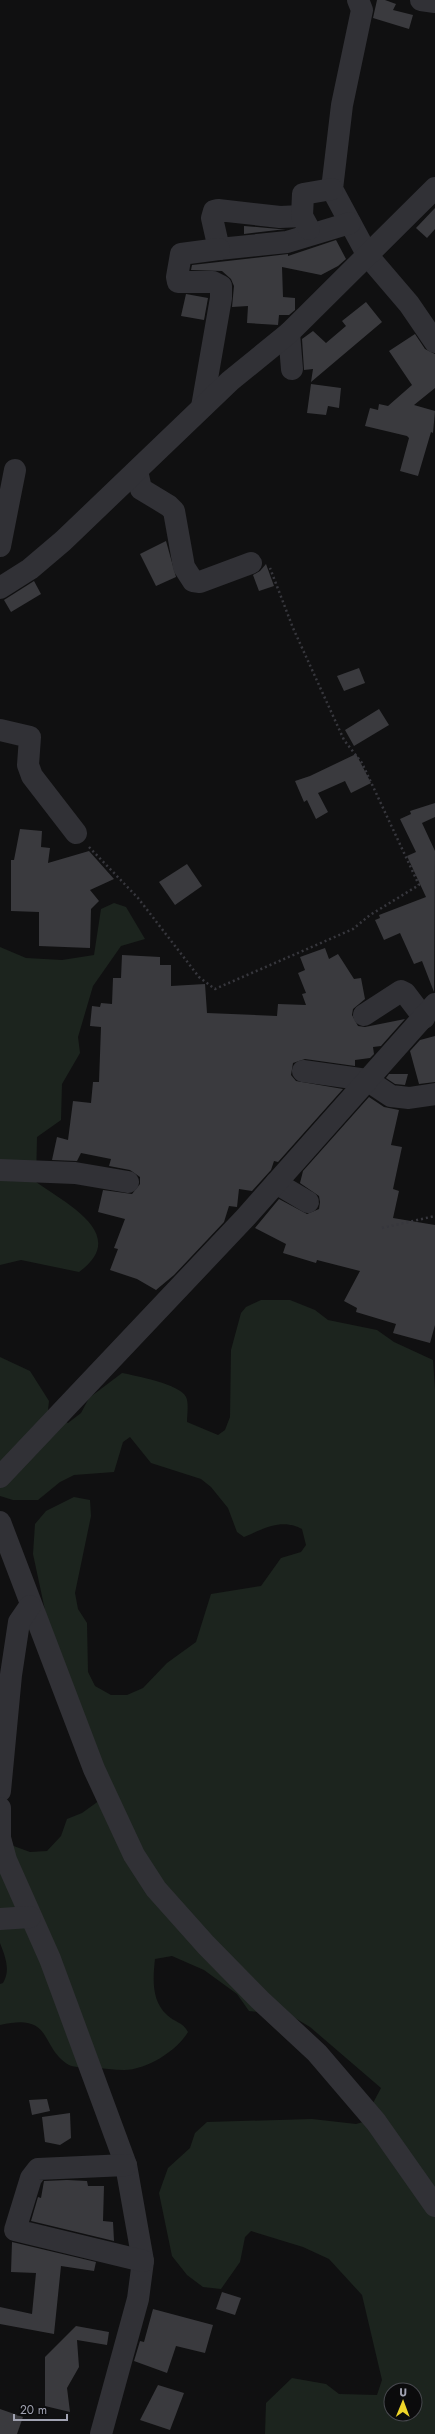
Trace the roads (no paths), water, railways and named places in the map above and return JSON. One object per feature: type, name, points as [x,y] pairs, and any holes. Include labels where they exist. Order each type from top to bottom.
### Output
[{"type":"street","points":[[358,0],[362,10],[342,105],[332,189],[368,256],[409,304],[435,342]]},
{"type":"street","points":[[421,0],[435,2]]},
{"type":"street","points":[[0,588],[30,569],[137,471],[234,377],[289,333],[435,188]]},
{"type":"street","points":[[312,236],[302,216],[304,193],[332,189]]},
{"type":"street","points":[[218,249],[212,218],[214,211],[280,217],[302,216]]},
{"type":"street","points":[[202,407],[221,298],[221,286],[213,282],[178,282],[177,277],[181,254],[287,242],[312,236],[350,223]]},
{"type":"street","points":[[289,333],[292,369]]},
{"type":"street","points":[[0,546],[15,470]]},
{"type":"street","points":[[137,471],[141,489],[169,506],[174,511],[184,567],[194,581],[200,582],[251,563]]},
{"type":"street","points":[[0,730],[30,737],[28,765],[32,776],[76,833]]},
{"type":"street","points":[[0,1477],[276,1183],[429,1011],[406,993],[401,992],[364,1015]]},
{"type":"street","points":[[303,1071],[367,1080],[391,1096],[409,1098],[435,1094]]},
{"type":"street","points":[[0,1170],[74,1173],[128,1182]]},
{"type":"street","points":[[276,1183],[308,1202]]},
{"type":"street","points":[[0,1522],[30,1606],[94,1769],[134,1855],[156,1889],[206,1945],[260,2000],[317,2053],[376,2122],[435,2206]]},
{"type":"street","points":[[0,1791],[11,1675],[18,1622],[30,1606]]},
{"type":"street","points":[[0,1808],[0,1838],[6,1860],[30,1917],[50,1959],[126,2165],[143,2261],[138,2299],[101,2434]]},
{"type":"street","points":[[0,1919],[30,1917]]},
{"type":"street","points":[[126,2165],[38,2169],[31,2178],[15,2230],[143,2261]]}]
